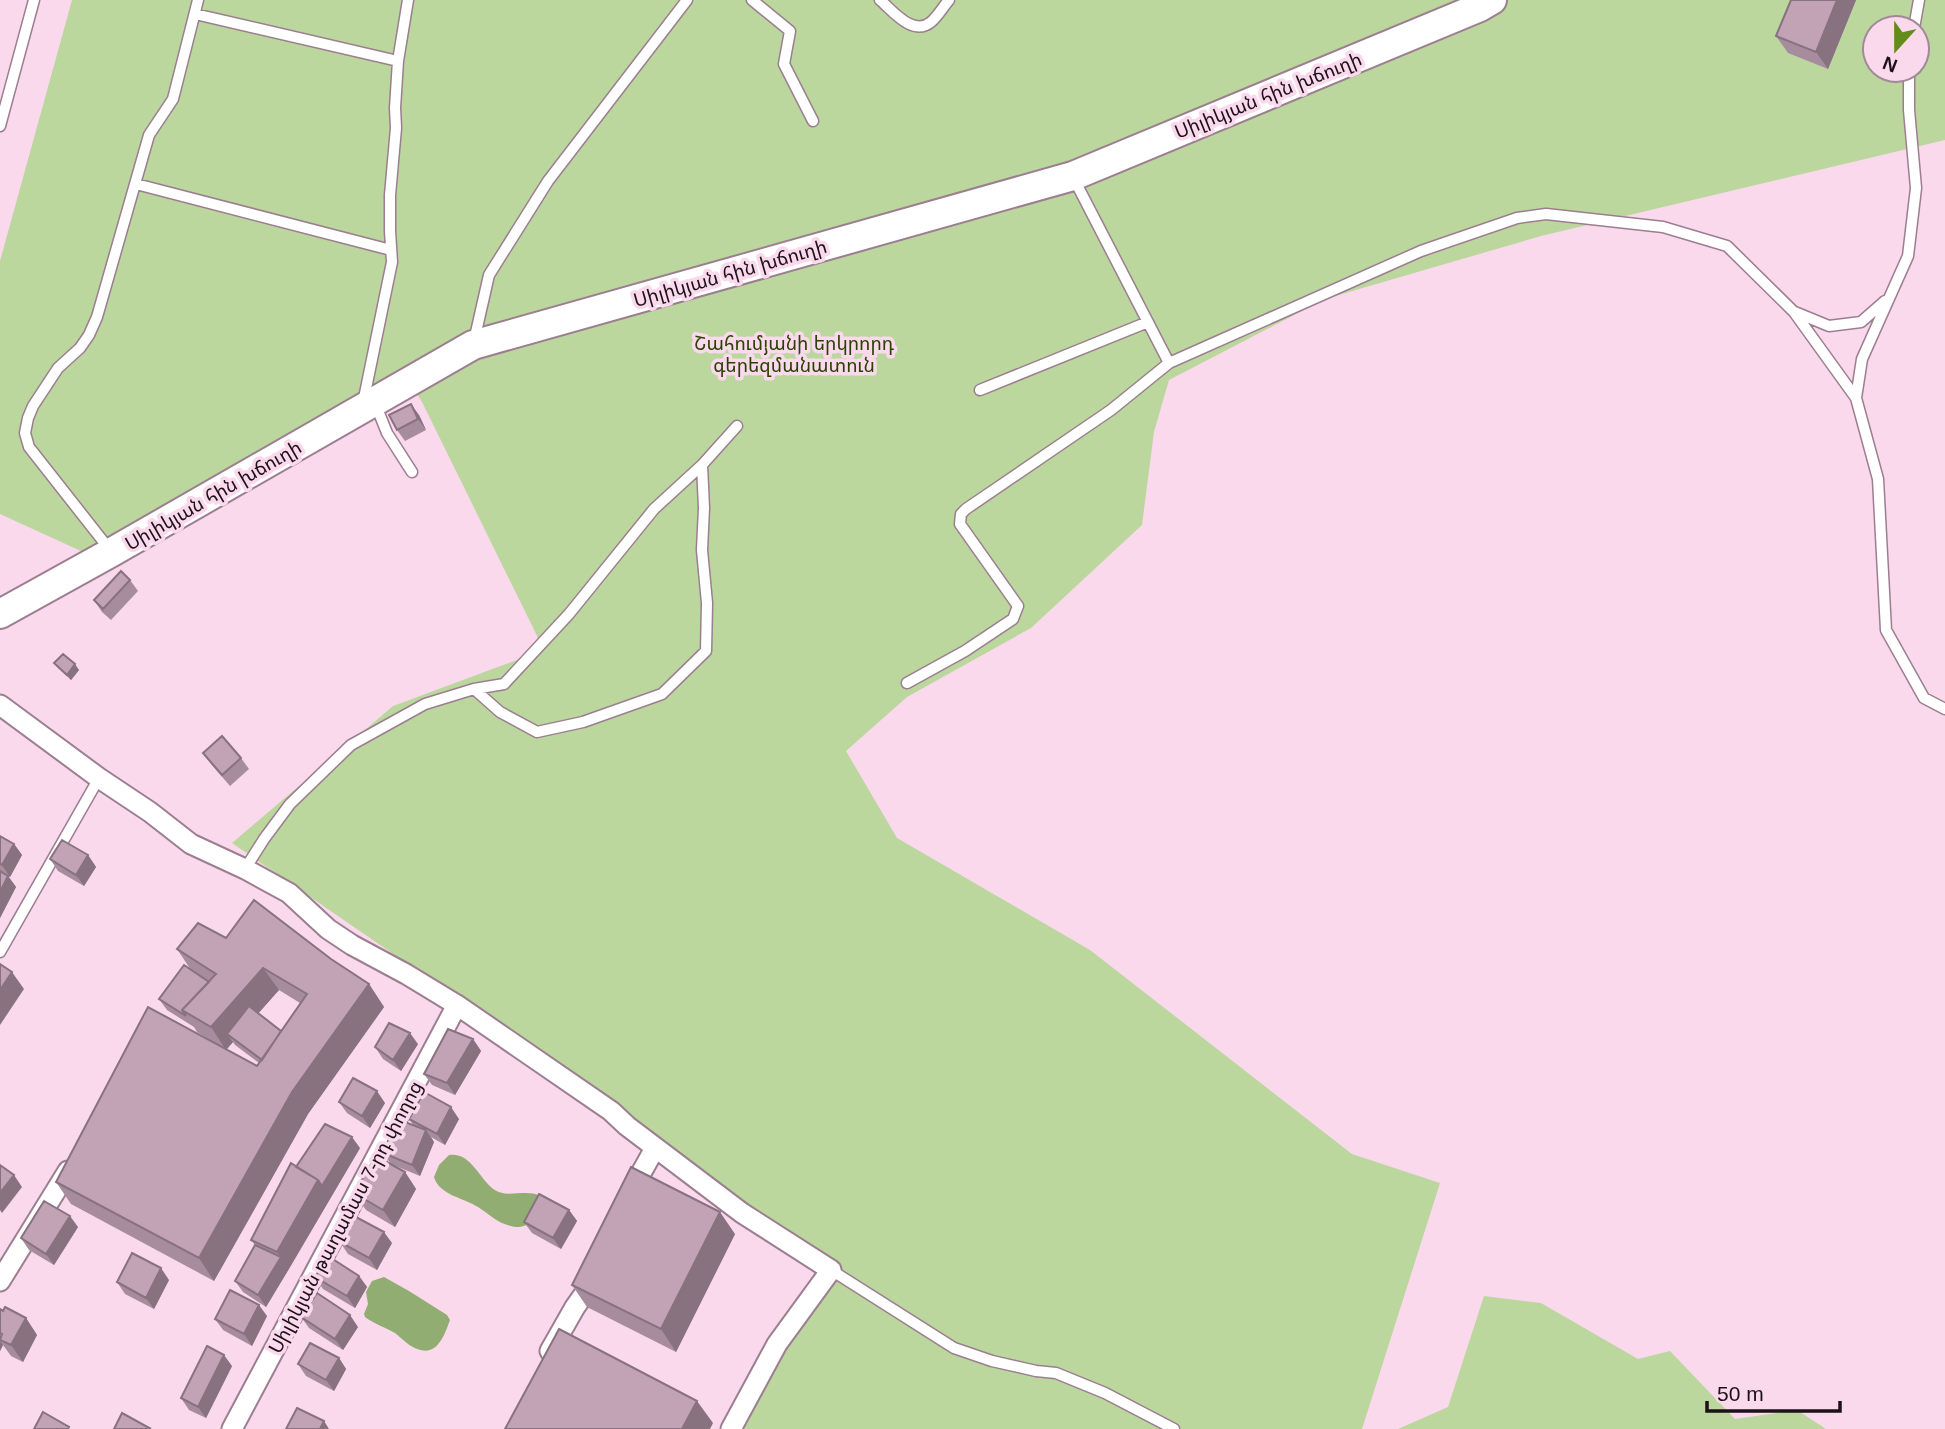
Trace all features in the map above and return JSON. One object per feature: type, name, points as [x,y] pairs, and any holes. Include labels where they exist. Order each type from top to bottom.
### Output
[{"type":"street","name":"Սիլիկյան հին խճուղի","points":[[0,614],[474,345],[1073,176],[1492,0]]},
{"type":"street","points":[[0,705],[191,844],[289,893],[328,929],[457,1005],[611,1111],[655,1148],[742,1213],[831,1270],[777,1344],[731,1429]]},
{"type":"street","name":"Սիլիկյան թաղամաս 7-րդ փողոց","points":[[232,1429],[457,1005]]},
{"type":"street","points":[[625,1213],[640,1175],[655,1148]]},
{"type":"street","points":[[0,1281],[68,1171]]},
{"type":"street","points":[[544,1367],[559,1334],[593,1284],[602,1262]]},
{"type":"lane","points":[[0,126],[34,0]]},
{"type":"lane","points":[[112,552],[29,447],[25,433],[33,405],[58,369],[80,348],[97,317],[149,135],[173,99],[198,0]]},
{"type":"lane","points":[[408,0],[398,61],[395,108],[396,128],[390,195],[392,262],[368,407],[412,472]]},
{"type":"lane","points":[[474,345],[489,275],[496,263],[548,181],[687,0]]},
{"type":"lane","points":[[752,0],[790,32],[784,64],[813,121]]},
{"type":"lane","points":[[880,0],[912,26],[921,27],[930,23],[949,0]]},
{"type":"lane","points":[[195,14],[398,61]]},
{"type":"lane","points":[[1856,397],[1862,359],[1908,256],[1916,188],[1909,84]]},
{"type":"lane","points":[[1073,176],[1169,363]]},
{"type":"lane","points":[[136,184],[391,250]]},
{"type":"lane","points":[[908,683],[965,651],[1013,619],[1018,606],[960,524],[961,514],[1111,410],[1169,363],[1421,251],[1517,219],[1546,214],[1663,227],[1727,246],[1794,312],[1856,397],[1878,479],[1886,630],[1924,698],[1945,709]]},
{"type":"lane","points":[[1794,312],[1829,326],[1861,322],[1888,299]]},
{"type":"lane","points":[[980,390],[1148,322]]},
{"type":"lane","points":[[245,869],[290,804],[351,745],[425,704],[474,689],[504,684],[569,614],[654,509],[702,465],[737,426]]},
{"type":"lane","points":[[474,689],[500,712],[537,732],[583,722],[662,694],[706,651],[702,465]]},
{"type":"lane","points":[[0,952],[99,778]]},
{"type":"lane","points":[[831,1270],[954,1348],[992,1361],[1056,1373],[1105,1393],[1174,1429]]},
{"type":"green space","name":"Շահումյանի երկրորդ գերեզմանատուն","points":[[72,0],[1945,0],[1945,140],[1541,236],[1325,299],[1169,380],[1154,432],[1142,525],[1031,628],[907,697],[846,751],[897,838],[1090,950],[1352,1154],[1440,1183],[1362,1429],[735,1429],[761,1381],[832,1280],[640,1146],[399,958],[232,843],[393,706],[544,650],[422,402],[401,369],[83,552],[0,514],[0,261]]},
{"type":"green space","points":[[449,1155],[463,1157],[497,1191],[541,1196],[527,1225],[515,1227],[501,1223],[478,1207],[441,1188],[434,1177],[439,1165]]},
{"type":"green space","points":[[384,1277],[447,1315],[450,1320],[444,1336],[435,1347],[424,1351],[417,1349],[365,1317],[368,1304],[366,1292],[372,1281]]},
{"type":"green space","points":[[1484,1296],[1541,1303],[1638,1359],[1670,1351],[1735,1419],[1797,1410],[1826,1429],[1398,1429],[1448,1407]]},
{"type":"building","points":[[1791,0],[1837,0],[1816,52],[1776,36]]},
{"type":"building","points":[[411,404],[418,419],[397,430],[389,415]]},
{"type":"building","points":[[121,571],[130,580],[103,609],[94,600]]},
{"type":"building","points":[[63,654],[75,664],[67,675],[54,663]]},
{"type":"building","points":[[222,736],[241,758],[222,775],[203,753]]},
{"type":"building","points":[[0,836],[14,844],[2,865],[0,864]]},
{"type":"building","points":[[62,840],[88,855],[76,875],[50,859]]},
{"type":"building","points":[[0,871],[8,876],[0,892]]},
{"type":"building","points":[[254,900],[331,959],[369,984],[292,1092],[199,1258],[56,1182],[148,1007],[257,1066],[307,994],[263,968],[211,1027],[182,1010],[216,974],[177,949],[198,923],[226,938]]},
{"type":"building","points":[[0,964],[12,972],[0,990]]},
{"type":"building","points":[[184,965],[209,982],[182,1010],[186,1016],[159,999]]},
{"type":"building","points":[[249,1006],[281,1031],[262,1060],[227,1034]]},
{"type":"building","points":[[389,1023],[410,1033],[393,1060],[375,1047]]},
{"type":"building","points":[[448,1029],[473,1039],[447,1083],[424,1074]]},
{"type":"building","points":[[353,1078],[377,1091],[362,1116],[339,1102]]},
{"type":"building","points":[[424,1092],[451,1107],[437,1134],[409,1119]]},
{"type":"building","points":[[397,1119],[426,1130],[412,1165],[383,1153]]},
{"type":"building","points":[[325,1124],[352,1137],[322,1186],[318,1180],[296,1167]]},
{"type":"building","points":[[376,1156],[405,1172],[383,1210],[354,1193]]},
{"type":"building","points":[[291,1163],[318,1180],[277,1252],[251,1240]]},
{"type":"building","points":[[0,1165],[14,1175],[0,1193]]},
{"type":"building","points":[[631,1167],[720,1212],[661,1329],[572,1285]]},
{"type":"building","points":[[539,1194],[569,1210],[553,1238],[524,1222]]},
{"type":"building","points":[[44,1201],[70,1216],[46,1254],[21,1238]]},
{"type":"building","points":[[354,1216],[384,1232],[369,1258],[340,1242]]},
{"type":"building","points":[[255,1245],[281,1257],[258,1295],[235,1281]]},
{"type":"building","points":[[132,1253],[161,1268],[146,1298],[117,1282]]},
{"type":"building","points":[[328,1256],[359,1276],[347,1296],[315,1277]]},
{"type":"building","points":[[230,1290],[259,1305],[244,1334],[215,1319]]},
{"type":"building","points":[[317,1293],[350,1315],[335,1339],[301,1317]]},
{"type":"building","points":[[5,1307],[26,1318],[11,1345],[0,1340],[0,1309],[3,1311]]},
{"type":"building","points":[[559,1329],[697,1401],[682,1429],[505,1429]]},
{"type":"building","points":[[310,1343],[339,1358],[326,1380],[298,1364]]},
{"type":"building","points":[[207,1346],[224,1355],[198,1407],[181,1398]]},
{"type":"building","points":[[297,1408],[324,1421],[320,1429],[286,1429]]},
{"type":"building","points":[[43,1412],[69,1427],[68,1429],[34,1429]]},
{"type":"building","points":[[122,1413],[151,1429],[114,1429]]}]
